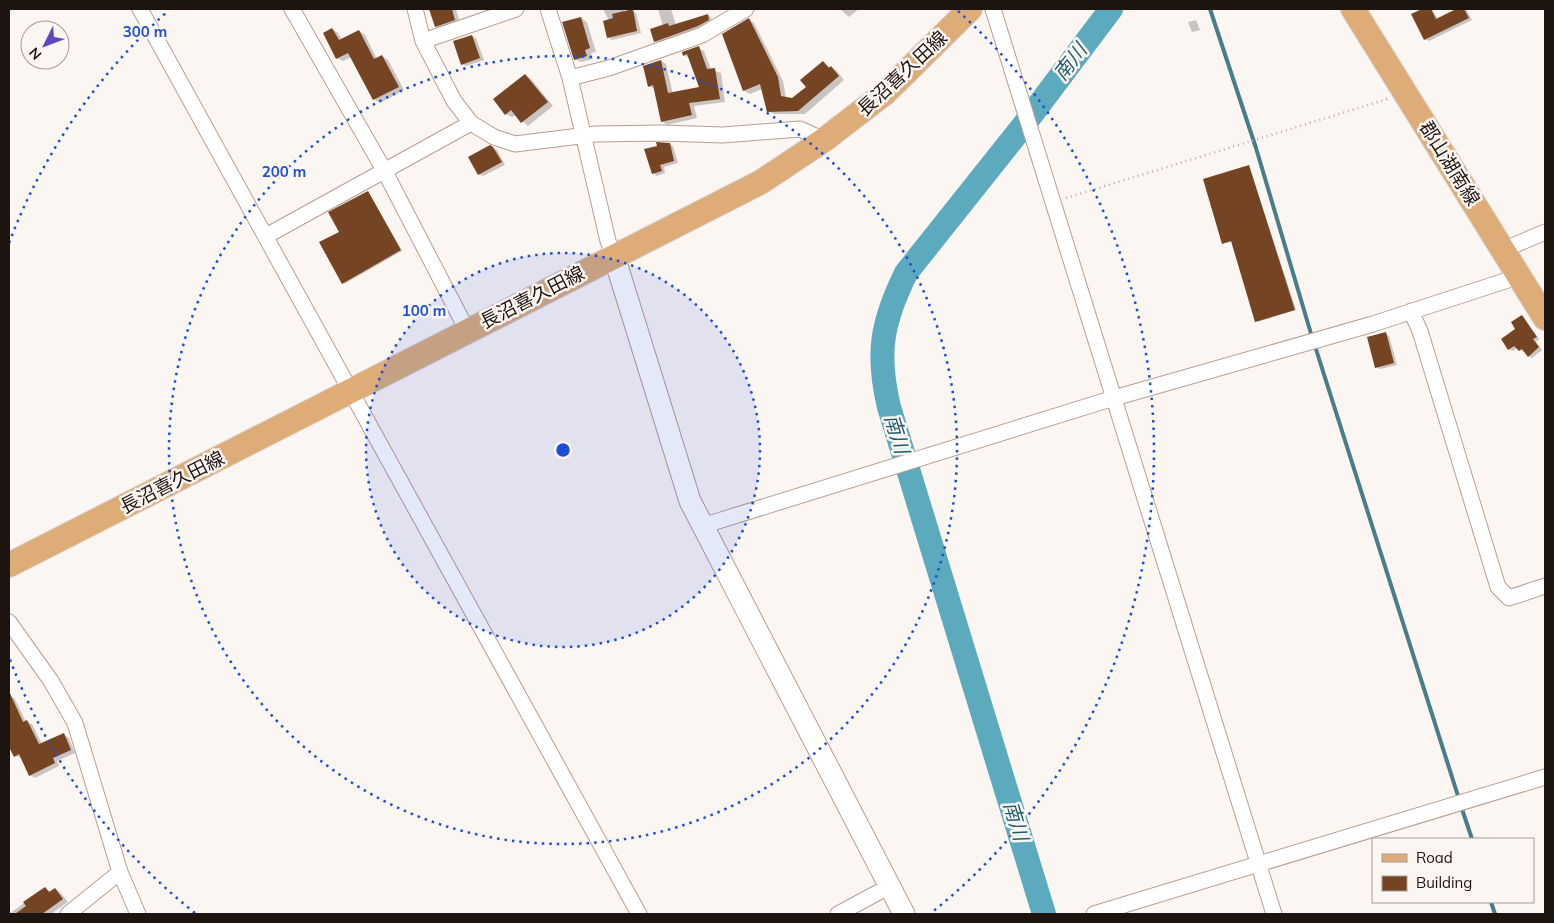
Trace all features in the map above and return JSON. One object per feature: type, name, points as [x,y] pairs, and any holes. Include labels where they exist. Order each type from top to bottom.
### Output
[{"type":"main road","name":"長沼喜久田線","points":[[9,566],[467,330],[761,182],[824,140],[885,93],[970,9]]},
{"type":"main road","name":"郡山湖南線","points":[[1360,11],[1407,93],[1545,318]]},
{"type":"street","points":[[140,9],[640,914]]},
{"type":"street","points":[[292,9],[384,170],[467,330]]},
{"type":"street","points":[[415,9],[423,41],[454,101],[471,123],[494,137],[515,144],[583,136],[661,133],[723,134],[800,129],[824,140]]},
{"type":"street","points":[[423,41],[516,9]]},
{"type":"street","points":[[548,9],[570,78],[608,241],[683,482],[702,526],[904,914]]},
{"type":"street","points":[[570,78],[609,68],[702,35],[746,9]]},
{"type":"street","points":[[993,9],[1274,914]]},
{"type":"street","points":[[266,236],[471,123]]},
{"type":"street","points":[[1503,250],[1545,232]]},
{"type":"street","points":[[702,526],[1114,398],[1411,311],[1520,276]]},
{"type":"street","points":[[1411,311],[1420,331],[1498,587],[1508,598],[1545,586]]},
{"type":"street","points":[[9,622],[51,681],[75,722],[120,872],[138,914]]},
{"type":"street","points":[[1094,914],[1545,777]]},
{"type":"street","points":[[68,914],[120,872]]},
{"type":"street","points":[[838,914],[890,886]]},
{"type":"path","points":[[1052,199],[1064,198],[1407,93]]},
{"type":"building","points":[[429,9],[452,9],[455,20],[435,27]]},
{"type":"building","points":[[633,9],[637,31],[607,38],[603,21],[613,18],[612,14]]},
{"type":"building","points":[[1422,9],[1431,9],[1436,19],[1456,9],[1464,9],[1469,18],[1424,40],[1411,14]]},
{"type":"building","points":[[708,14],[709,20],[698,26],[654,42],[650,29],[668,23],[669,26]]},
{"type":"building","points":[[581,17],[590,48],[585,50],[587,56],[574,60],[562,22]]},
{"type":"building","points":[[749,18],[778,77],[781,96],[792,98],[806,87],[800,80],[823,61],[829,68],[831,66],[839,76],[798,111],[767,112],[760,84],[743,91],[722,34]]},
{"type":"building","points":[[332,28],[339,40],[359,30],[374,59],[382,55],[399,87],[373,100],[348,53],[336,59],[323,33]]},
{"type":"building","points":[[472,35],[480,58],[461,65],[453,41]]},
{"type":"building","points":[[699,46],[707,69],[715,68],[720,99],[689,103],[692,115],[661,122],[653,85],[648,87],[643,66],[661,60],[668,93],[699,87],[687,54],[683,56],[682,52]]},
{"type":"building","points":[[525,74],[548,102],[521,123],[511,110],[505,115],[493,99]]},
{"type":"building","points":[[656,142],[670,143],[674,161],[660,165],[662,171],[652,174],[644,149],[657,146]]},
{"type":"building","points":[[490,145],[502,162],[478,175],[468,157]]},
{"type":"building","points":[[1249,165],[1295,310],[1255,322],[1231,241],[1222,244],[1203,179]]},
{"type":"building","points":[[368,191],[401,250],[342,284],[319,242],[339,232],[328,212]]},
{"type":"building","points":[[1522,315],[1537,337],[1533,339],[1539,347],[1528,357],[1522,349],[1519,351],[1514,346],[1508,350],[1501,339],[1515,329],[1511,322]]},
{"type":"building","points":[[1386,332],[1394,363],[1375,368],[1367,337]]},
{"type":"building","points":[[9,691],[23,722],[27,720],[39,744],[64,733],[71,750],[53,758],[55,763],[29,776],[19,754],[14,757],[9,747]]},
{"type":"building","points":[[45,887],[49,892],[55,888],[63,899],[42,914],[15,914],[26,906],[23,902]]},
{"type":"waterway","name":"南川","points":[[1044,914],[889,407],[882,354],[891,307],[906,273],[1023,126],[1111,9]]},
{"type":"waterway","points":[[1210,9],[1256,148],[1312,337]]},
{"type":"waterway","points":[[1314,343],[1459,799]]},
{"type":"waterway","points":[[1461,806],[1472,838]]},
{"type":"waterway","points":[[1491,903],[1495,914]]}]
